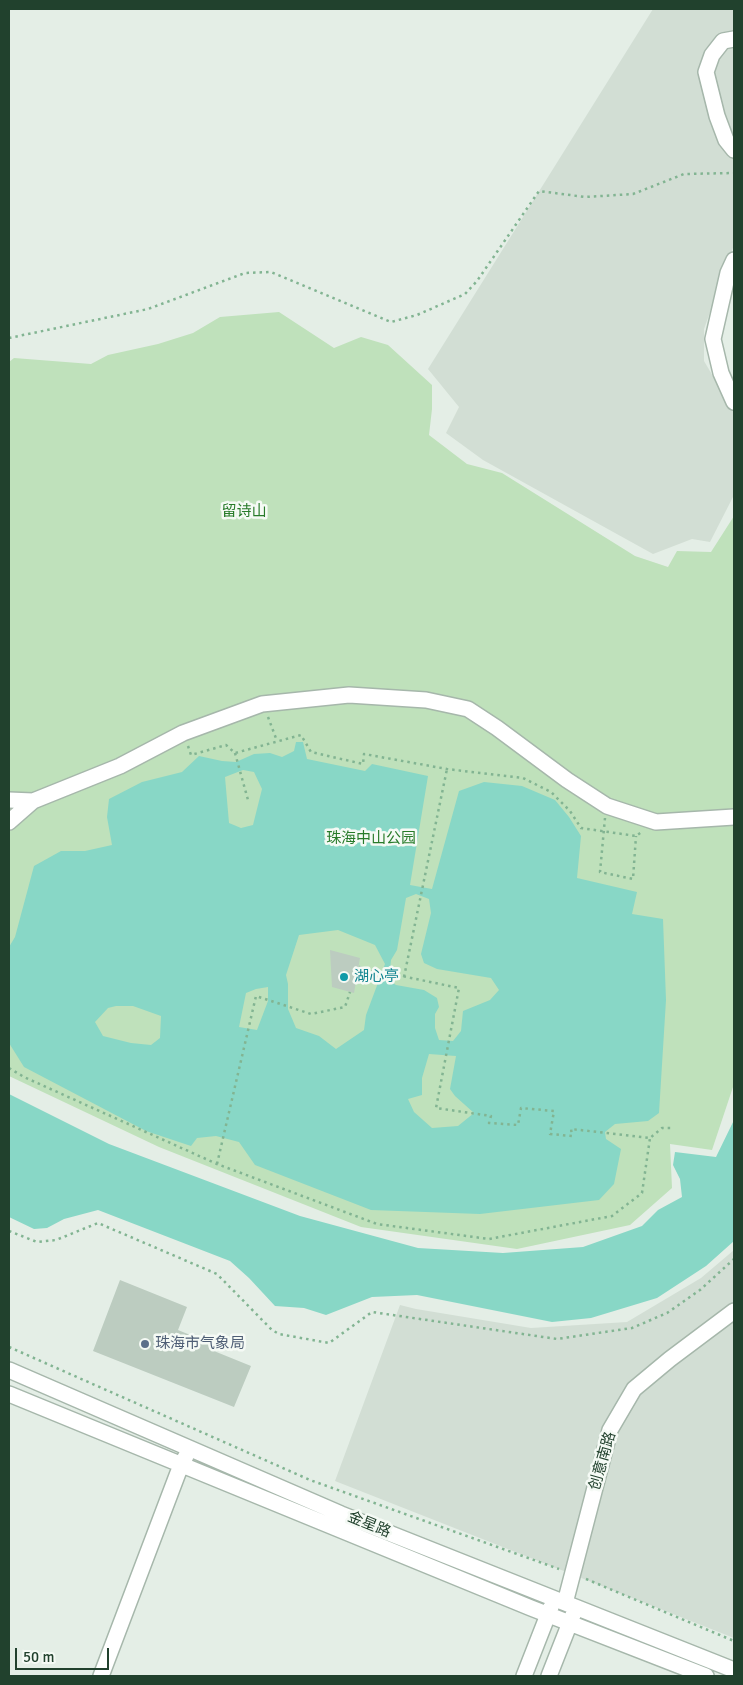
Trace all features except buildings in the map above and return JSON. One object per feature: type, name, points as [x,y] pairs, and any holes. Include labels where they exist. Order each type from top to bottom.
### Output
[{"type":"street","points":[[734,39],[723,41],[712,55],[706,72],[717,116],[726,140],[734,150]]},
{"type":"street","points":[[734,260],[728,273],[713,339],[721,373],[734,402]]},
{"type":"street","points":[[9,822],[33,802],[120,766],[183,733],[262,704],[349,695],[426,700],[468,709],[567,780],[607,806],[656,822],[734,817]]},
{"type":"street","points":[[9,800],[33,802]]},
{"type":"street","name":"创意南路","points":[[565,1603],[610,1430],[634,1388],[734,1311]]},
{"type":"street","name":"金星路","points":[[9,1370],[341,1514],[734,1670]]},
{"type":"street","name":"金星路","points":[[9,1394],[570,1623],[706,1676]]},
{"type":"street","points":[[101,1676],[181,1465],[190,1449]]},
{"type":"street","points":[[524,1676],[548,1614],[565,1603],[570,1623],[549,1676]]},
{"type":"path","points":[[9,338],[148,308],[245,273],[271,272],[392,322],[417,315],[465,294],[477,281],[539,191],[585,197],[633,194],[684,174],[734,173]]},
{"type":"path","points":[[262,704],[278,741]]},
{"type":"path","points":[[183,733],[191,755],[226,745],[235,753],[248,800]]},
{"type":"path","points":[[235,753],[301,734],[311,752],[363,764],[364,754],[447,769],[523,778],[551,792],[570,811],[581,828],[636,836],[656,822]]},
{"type":"path","points":[[404,977],[447,769]]},
{"type":"path","points":[[607,806],[602,831],[600,872],[633,879],[636,836]]},
{"type":"path","points":[[359,967],[459,988],[436,1108],[491,1116],[489,1123],[518,1125],[521,1108],[554,1112],[550,1134],[572,1136],[571,1129],[650,1138]]},
{"type":"path","points":[[217,1164],[256,996],[311,1014],[345,1007],[350,992]]},
{"type":"path","points":[[9,1068],[24,1077],[217,1164],[377,1224],[489,1239],[612,1216],[642,1193],[650,1138],[662,1128],[672,1128]]},
{"type":"path","points":[[9,1230],[37,1242],[56,1240],[98,1223],[217,1274],[272,1330],[279,1334],[329,1343],[372,1312],[557,1339],[632,1328],[673,1308],[700,1290],[734,1259]]},
{"type":"path","points":[[9,1346],[310,1480],[574,1574],[734,1641]]},
{"type":"shaded area","points":[[653,9],[734,9],[734,245],[704,329],[704,361],[734,412],[734,495],[710,542],[692,539],[653,554],[483,460],[446,433],[459,407],[428,369]]},
{"type":"shaded area","points":[[296,742],[303,742],[307,759],[365,771],[372,764],[428,776],[410,885],[432,889],[459,791],[484,782],[522,786],[555,800],[581,836],[577,878],[637,892],[632,914],[663,919],[666,1000],[659,1113],[648,1121],[615,1124],[605,1132],[606,1139],[621,1149],[614,1184],[599,1200],[480,1214],[371,1210],[255,1165],[239,1142],[216,1136],[197,1138],[191,1146],[146,1131],[24,1067],[9,1043],[9,947],[15,937],[34,866],[61,851],[85,851],[112,845],[107,817],[109,799],[142,782],[182,772],[199,756],[236,762],[254,754],[270,753],[282,757],[294,751]],"holes":[[[243,770],[254,772],[262,789],[253,825],[241,828],[229,823],[225,777]],[[416,894],[429,899],[431,913],[421,954],[424,963],[437,969],[491,978],[499,990],[490,1000],[463,1011],[461,1031],[453,1041],[439,1040],[435,1028],[435,1014],[439,1007],[437,998],[424,990],[396,985],[389,980],[391,960],[397,950],[406,898]],[[338,930],[375,945],[385,964],[366,1015],[364,1030],[336,1049],[319,1036],[296,1028],[288,1009],[286,975],[299,935]],[[268,987],[268,1001],[257,1030],[239,1027],[246,993]],[[133,1006],[161,1016],[160,1038],[151,1045],[131,1043],[103,1036],[95,1022],[108,1008]],[[429,1054],[456,1056],[450,1089],[474,1113],[458,1126],[432,1128],[414,1112],[408,1099],[422,1095],[422,1078]]]},
{"type":"shaded area","points":[[9,1094],[109,1144],[300,1216],[418,1248],[503,1253],[583,1247],[642,1226],[658,1210],[682,1197],[680,1179],[673,1165],[675,1152],[716,1157],[734,1120],[734,1241],[706,1266],[657,1298],[591,1318],[552,1322],[417,1295],[372,1297],[326,1315],[304,1308],[275,1306],[230,1261],[98,1210],[64,1219],[47,1228],[34,1229],[9,1217]]},
{"type":"shaded area","points":[[734,1250],[734,1638],[335,1481],[400,1305],[531,1328],[627,1322],[701,1278]]},
{"type":"green space","name":"珠海中山公园","points":[[279,312],[334,348],[361,337],[388,345],[432,385],[429,435],[467,464],[502,473],[635,556],[668,567],[677,551],[711,552],[734,516],[734,1084],[712,1150],[670,1144],[672,1188],[630,1225],[517,1249],[361,1227],[159,1147],[9,1076],[9,362],[14,358],[91,364],[108,355],[158,344],[193,333],[220,317]]},
{"type":"place","name":"湖心亭","points":[[344,977]]},
{"type":"place","name":"珠海市气象局","points":[[145,1344]]},
{"type":"park label","name":"留诗山","points":[[244,512]]}]
